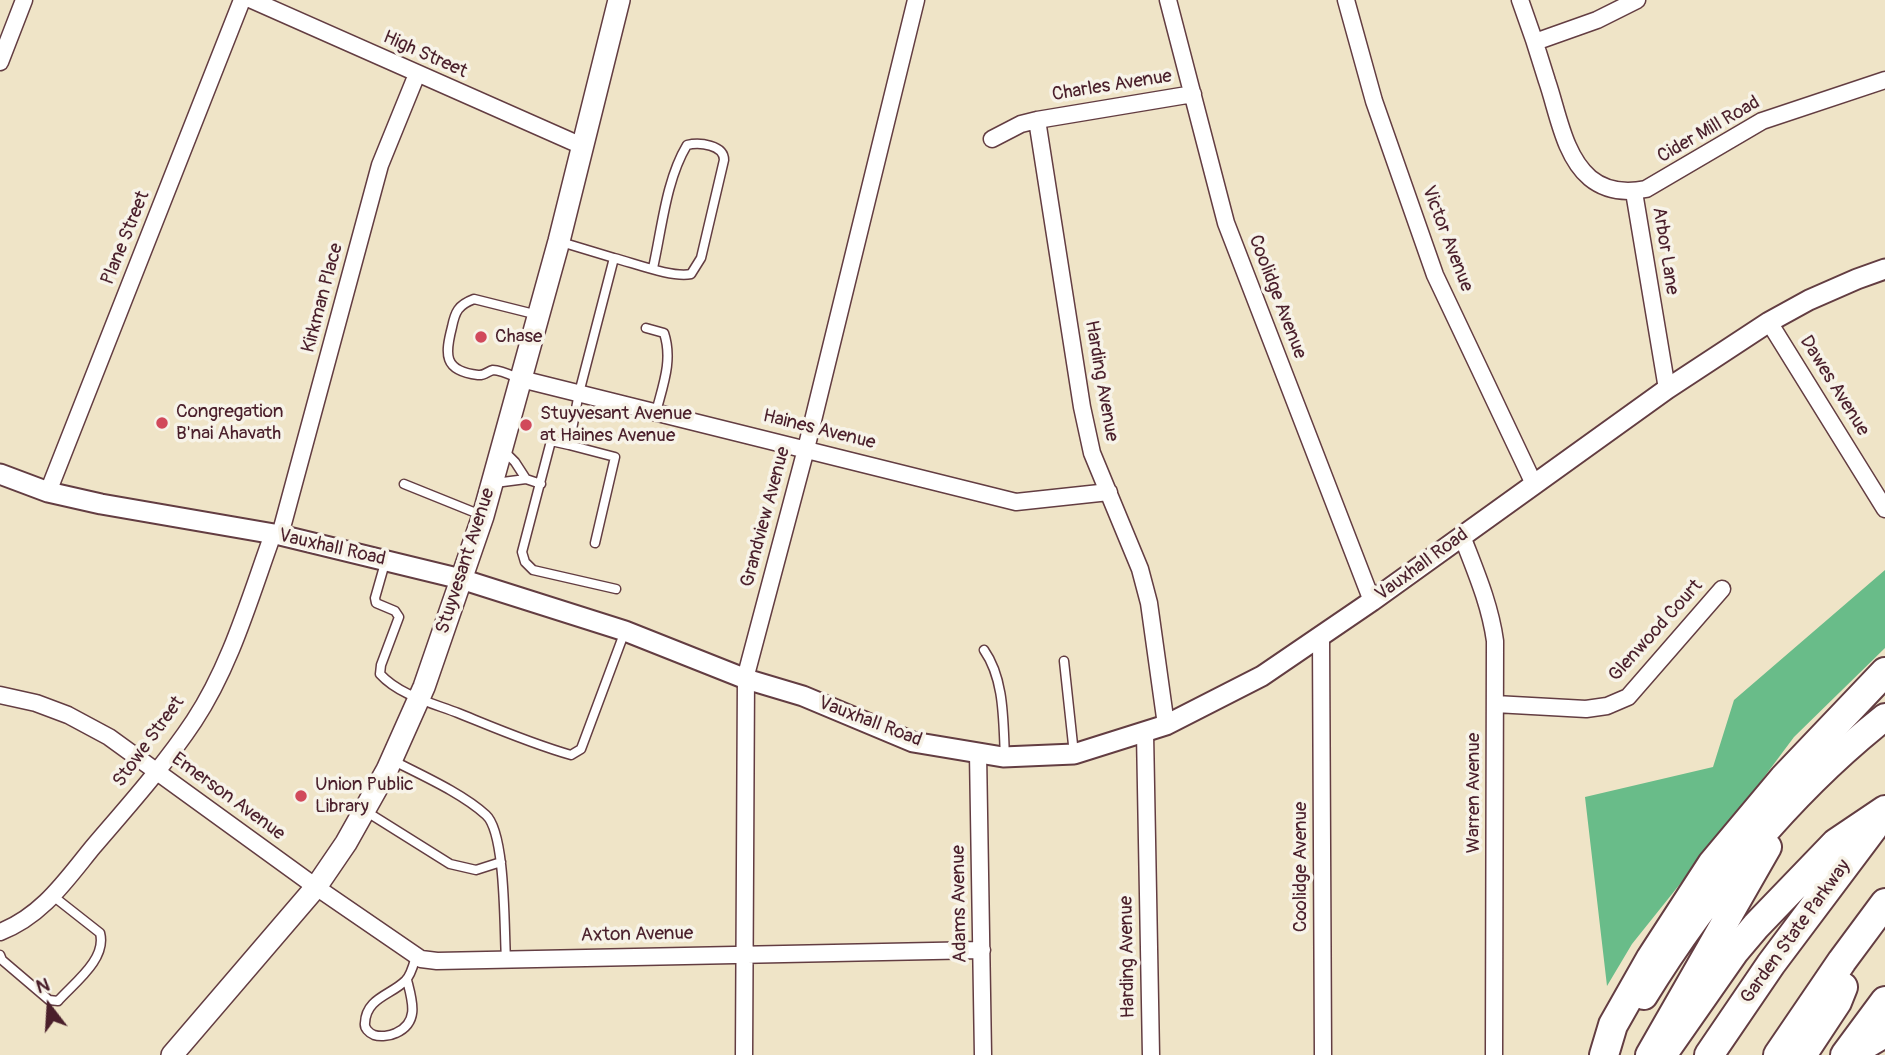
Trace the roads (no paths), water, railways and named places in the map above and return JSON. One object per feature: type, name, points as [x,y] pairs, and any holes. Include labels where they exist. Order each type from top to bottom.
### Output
[{"type":"highway","points":[[1604,1055],[1614,1025],[1626,1002],[1674,920],[1712,864],[1784,778],[1885,672]]},
{"type":"highway","points":[[1610,1055],[1651,983],[1703,906],[1748,852],[1816,780],[1885,717]]},
{"type":"highway","points":[[1649,1055],[1759,862],[1816,780]]},
{"type":"highway","points":[[1662,1055],[1729,959],[1756,926],[1836,843],[1885,811]]},
{"type":"highway","name":"Garden State Parkway","points":[[1709,1055],[1771,964],[1885,811]]},
{"type":"highway","points":[[1778,1055],[1878,912]]},
{"type":"highway","points":[[1802,1055],[1837,1002],[1878,912]]},
{"type":"highway","points":[[1847,1055],[1885,1001]]},
{"type":"highway","points":[[1847,1055],[1885,1034]]},
{"type":"main road","name":"Stuyvesant Avenue","points":[[173,1055],[316,887],[392,760],[419,698],[484,516],[559,241],[619,0]]},
{"type":"street","points":[[0,62],[24,0]]},
{"type":"street","name":"Plane Street","points":[[48,492],[242,0]]},
{"type":"street","name":"High Street","points":[[252,0],[582,146]]},
{"type":"street","name":"Grandview Avenue","points":[[744,1055],[746,679],[806,449],[916,0]]},
{"type":"street","name":"Coolidge Avenue","points":[[1168,0],[1226,223],[1372,601]]},
{"type":"street","name":"Victor Avenue","points":[[1346,0],[1374,101],[1435,275],[1534,484]]},
{"type":"street","name":"Arbor Lane","points":[[1520,0],[1569,149],[1584,172],[1602,187],[1634,192],[1667,389]]},
{"type":"street","points":[[1535,42],[1597,20],[1637,0]]},
{"type":"street","name":"Kirkman Place","points":[[276,535],[380,165],[417,74]]},
{"type":"street","name":"Cider Mill Road","points":[[1634,192],[1662,181],[1762,121],[1885,80]]},
{"type":"street","name":"Charles Avenue","points":[[992,139],[1021,124],[1037,120],[1193,94]]},
{"type":"street","name":"Harding Avenue","points":[[1037,120],[1082,407],[1092,453],[1140,569],[1149,603],[1166,725]]},
{"type":"street","name":"Vauxhall Road","points":[[0,474],[48,492],[276,535],[461,579],[625,631],[746,679],[803,696],[913,742],[1005,757],[1074,754],[1166,725],[1262,676],[1372,601],[1667,389],[1769,322],[1809,300],[1885,270]]},
{"type":"street","name":"Dawes Avenue","points":[[1769,322],[1885,509]]},
{"type":"street","name":"Haines Avenue","points":[[521,379],[1016,502],[1109,492]]},
{"type":"street","name":"Stowe Street","points":[[0,932],[24,922],[53,896],[157,771],[194,720],[228,657],[276,535]]},
{"type":"street","name":"Warren Avenue","points":[[1462,536],[1492,621],[1495,704],[1494,1055]]},
{"type":"street","name":"Glenwood Court","points":[[1495,704],[1586,709],[1607,706],[1629,697],[1722,589]]},
{"type":"street","name":"Coolidge Avenue","points":[[1321,636],[1323,1055]]},
{"type":"street","name":"Emerson Avenue","points":[[0,695],[36,703],[83,722],[109,737],[316,887]]},
{"type":"street","name":"Harding Avenue","points":[[1145,733],[1151,1055]]},
{"type":"street","name":"Adams Avenue","points":[[978,753],[983,1055]]},
{"type":"street","name":"Axton Avenue","points":[[316,887],[416,956],[437,961],[982,950]]},
{"type":"lane","points":[[559,241],[653,268],[683,275],[691,274],[701,258],[724,160],[725,154],[721,149],[687,145],[671,187],[653,268]]},
{"type":"lane","points":[[569,445],[579,393],[614,258]]},
{"type":"lane","points":[[521,379],[493,370],[480,376],[451,364],[446,350],[456,310],[474,299],[538,315]]},
{"type":"lane","points":[[646,328],[664,333],[669,348],[667,369],[656,412]]},
{"type":"lane","points":[[595,544],[615,457],[551,442],[522,552],[525,562],[533,570],[616,590]]},
{"type":"lane","points":[[502,449],[526,479]]},
{"type":"lane","points":[[492,484],[526,479],[541,484]]},
{"type":"lane","points":[[404,484],[484,516]]},
{"type":"lane","points":[[386,560],[375,598],[376,603],[395,611],[399,617],[380,674],[388,683],[419,698],[545,748],[571,755],[581,749],[625,631]]},
{"type":"lane","points":[[984,650],[992,662],[999,685],[1005,757]]},
{"type":"lane","points":[[1064,661],[1074,754]]},
{"type":"lane","points":[[392,760],[445,788],[488,816],[496,836],[501,862],[506,959]]},
{"type":"lane","points":[[364,810],[450,864],[476,870],[501,862]]},
{"type":"lane","points":[[0,955],[2,960],[50,1000],[58,1001],[83,974],[99,956],[102,940],[100,933],[53,896]]},
{"type":"lane","points":[[407,980],[376,1000],[368,1010],[364,1024],[374,1035],[397,1033],[410,1021],[414,1007],[407,980],[416,956]]},
{"type":"place","name":"Chase","points":[[481,337]]},
{"type":"place","name":"Congregation B'nai Ahavath","points":[[162,423]]},
{"type":"place","name":"Stuyvesant Avenue at Haines Avenue","points":[[526,425]]},
{"type":"place","name":"Union Public Library","points":[[301,796]]}]
